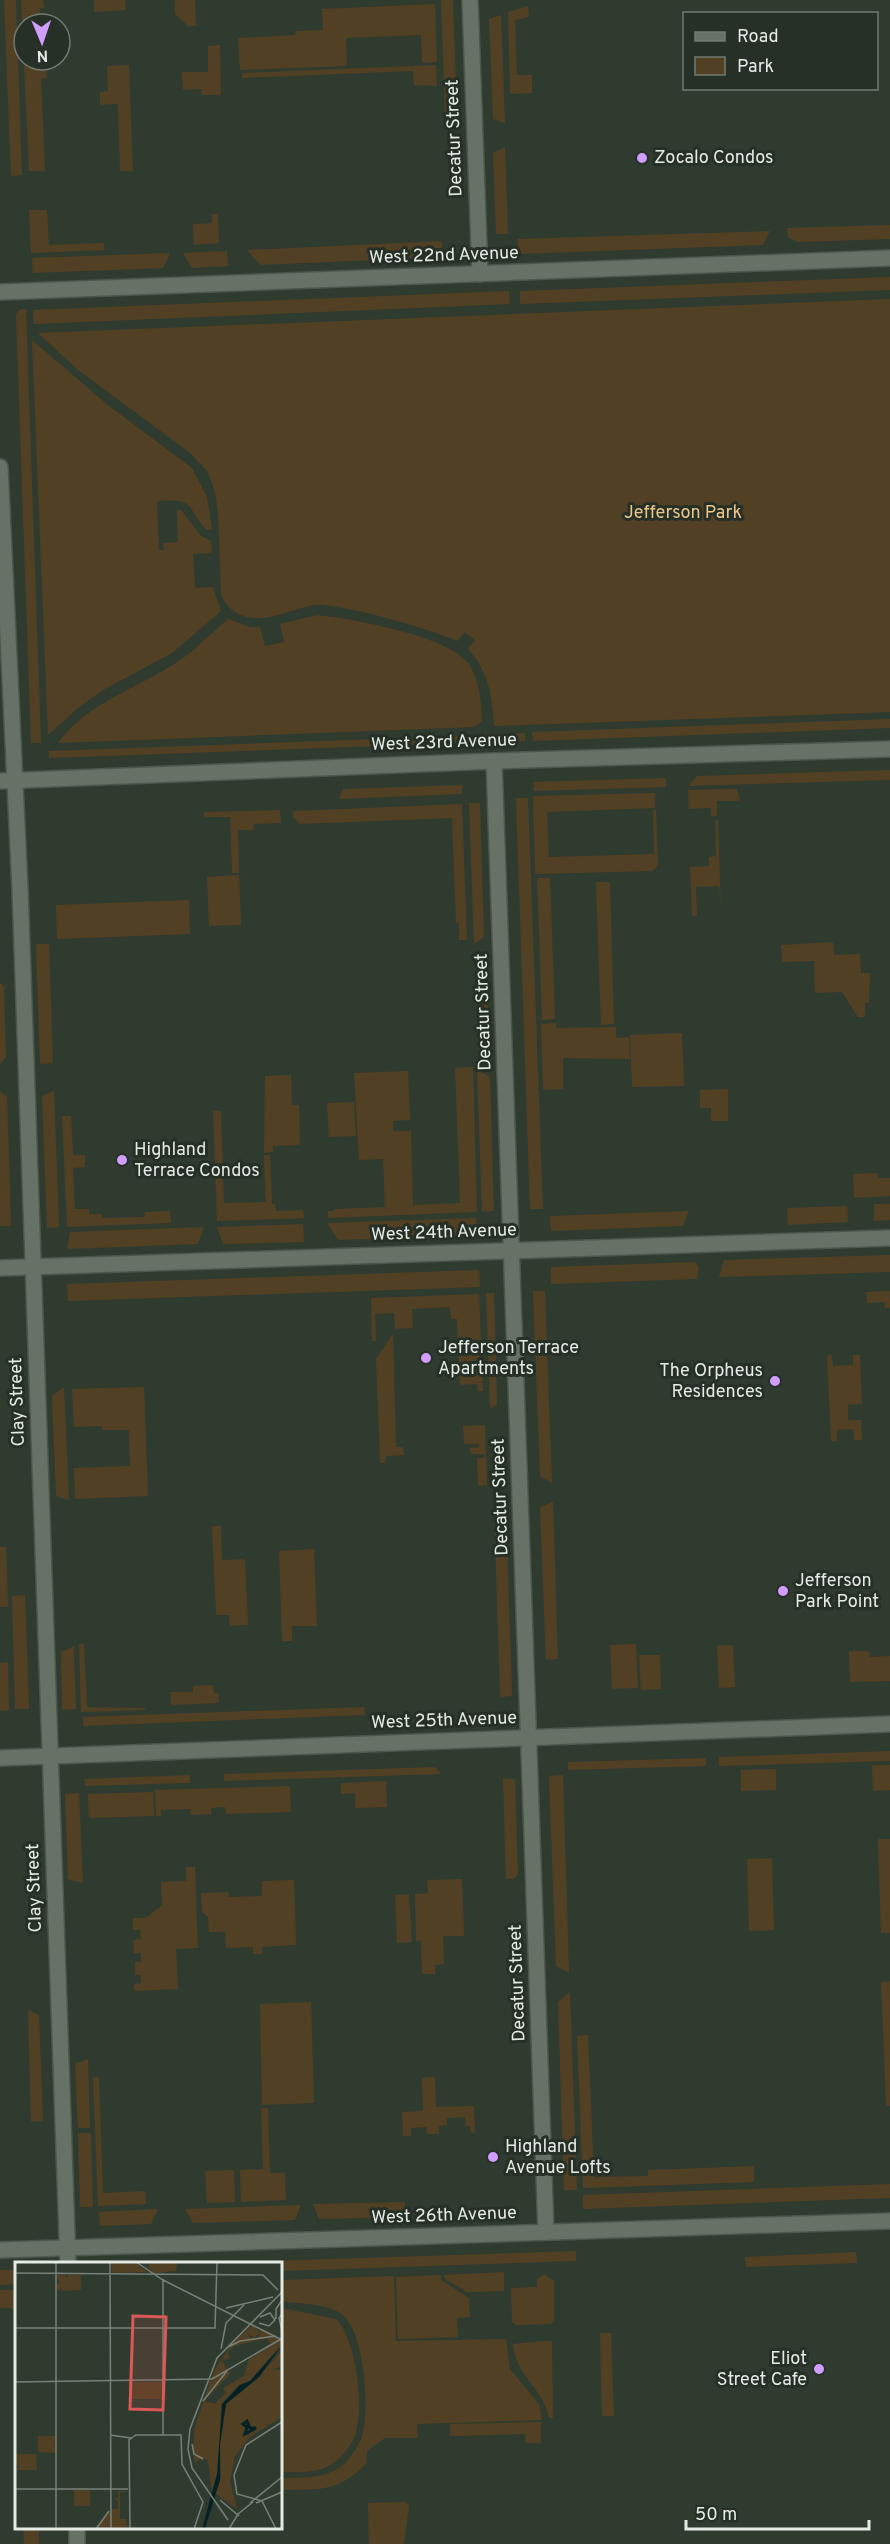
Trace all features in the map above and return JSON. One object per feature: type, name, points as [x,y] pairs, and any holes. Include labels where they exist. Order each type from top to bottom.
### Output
[{"type":"street","name":"Decatur Street","points":[[470,0],[480,274]]},
{"type":"street","name":"West 22nd Avenue","points":[[0,292],[890,258]]},
{"type":"street","name":"Clay Street","points":[[0,467],[8,781],[33,1267],[67,2256]]},
{"type":"street","name":"West 23rd Avenue","points":[[8,781],[494,761],[890,749]]},
{"type":"street","name":"Decatur Street","points":[[494,761],[546,2232]]},
{"type":"street","name":"West 24th Avenue","points":[[0,1268],[890,1238]]},
{"type":"street","name":"West 25th Avenue","points":[[0,1758],[890,1724]]},
{"type":"street","name":"West 26th Avenue","points":[[0,2250],[67,2256],[546,2232],[890,2221]]},
{"type":"green space","points":[[4,0],[16,0],[16,12],[12,12],[12,72],[18,72],[22,175],[11,176]]},
{"type":"green space","points":[[21,0],[43,0],[44,8],[40,8],[40,12],[22,12]]},
{"type":"green space","points":[[94,0],[125,0],[126,10],[94,12]]},
{"type":"green space","points":[[175,0],[195,0],[196,26],[188,26],[175,14]]},
{"type":"green space","points":[[441,0],[453,0],[457,118],[445,119]]},
{"type":"green space","points":[[435,4],[437,62],[422,63],[421,35],[346,38],[347,66],[240,70],[238,38],[295,35],[296,31],[323,30],[322,9]]},
{"type":"green space","points":[[528,6],[529,17],[515,20],[517,75],[532,75],[532,93],[510,94],[508,12]]},
{"type":"green space","points":[[501,15],[505,123],[493,119],[489,19]]},
{"type":"green space","points":[[220,45],[221,95],[202,95],[201,89],[183,90],[182,72],[208,72],[208,46]]},
{"type":"green space","points":[[129,65],[133,171],[120,171],[118,104],[100,105],[100,92],[108,91],[107,66]]},
{"type":"green space","points":[[436,65],[437,86],[414,85],[413,71],[242,78],[242,73]]},
{"type":"green space","points":[[24,72],[47,72],[46,78],[41,79],[45,171],[29,171]]},
{"type":"green space","points":[[505,147],[508,234],[496,234],[493,153]]},
{"type":"green space","points":[[29,210],[47,210],[49,245],[104,243],[104,250],[31,253]]},
{"type":"green space","points":[[212,214],[218,214],[219,243],[194,245],[193,224],[212,223]]},
{"type":"green space","points":[[890,225],[890,239],[798,242],[788,237],[787,228]]},
{"type":"green space","points":[[770,231],[763,245],[518,254],[518,239]]},
{"type":"green space","points":[[442,241],[442,257],[260,265],[247,250]]},
{"type":"green space","points":[[227,251],[228,266],[192,268],[183,253]]},
{"type":"green space","points":[[170,253],[163,268],[33,273],[32,258]]},
{"type":"green space","points":[[890,277],[890,290],[520,304],[520,291]]},
{"type":"green space","points":[[509,291],[510,304],[34,324],[33,310]]},
{"type":"green space","name":"Jefferson Park","points":[[890,299],[890,712],[494,726],[485,675],[468,649],[475,640],[465,632],[457,641],[386,618],[326,605],[314,605],[264,618],[242,616],[225,602],[221,594],[218,512],[215,492],[208,472],[189,452],[78,370],[38,333]]},
{"type":"green space","points":[[21,309],[26,309],[41,743],[31,743],[16,314]]},
{"type":"green space","points":[[32,340],[109,406],[192,468],[207,497],[212,530],[206,530],[184,502],[157,501],[159,550],[164,550],[163,543],[178,542],[177,510],[181,510],[201,536],[211,541],[212,553],[193,554],[195,588],[213,587],[221,611],[172,653],[103,690],[78,708],[48,735]]},
{"type":"green space","points":[[317,615],[397,630],[440,644],[457,653],[468,663],[475,676],[482,721],[474,727],[58,743],[84,716],[179,661],[228,619],[250,627],[260,627],[265,646],[284,642],[280,624]]},
{"type":"green space","points":[[890,719],[890,728],[533,741],[532,732]]},
{"type":"green space","points":[[525,733],[525,741],[483,743],[483,734]]},
{"type":"green space","points":[[459,736],[459,743],[49,758],[49,751]]},
{"type":"green space","points":[[890,770],[890,780],[688,786],[697,776]]},
{"type":"green space","points":[[666,778],[666,787],[534,791],[533,782]]},
{"type":"green space","points":[[462,785],[462,794],[339,799],[343,789]]},
{"type":"green space","points":[[737,789],[740,801],[717,801],[717,816],[711,816],[711,808],[689,809],[688,790]]},
{"type":"green space","points":[[655,793],[655,808],[547,812],[549,857],[654,854],[653,810],[656,810],[658,865],[653,871],[535,874],[533,796]]},
{"type":"green space","points":[[516,798],[528,798],[543,1209],[530,1209]]},
{"type":"green space","points":[[469,803],[480,803],[484,937],[474,944]]},
{"type":"green space","points":[[462,804],[467,940],[459,940],[459,923],[456,922],[452,818],[300,824],[293,816],[293,811]]},
{"type":"green space","points":[[280,810],[281,823],[254,824],[253,830],[238,830],[239,873],[232,873],[230,817],[204,817],[204,812]]},
{"type":"green space","points":[[718,820],[721,911],[719,886],[696,887],[697,916],[692,916],[690,867],[709,866],[709,857],[716,856],[715,821]]},
{"type":"green space","points":[[239,875],[241,925],[209,926],[207,877]]},
{"type":"green space","points":[[537,878],[550,878],[555,1019],[542,1020]]},
{"type":"green space","points":[[596,882],[610,882],[614,1024],[601,1025]]},
{"type":"green space","points":[[189,900],[190,934],[57,939],[56,905]]},
{"type":"green space","points":[[833,942],[834,955],[860,954],[861,973],[870,973],[869,1003],[865,1003],[865,1017],[858,1017],[842,992],[815,993],[814,961],[782,962],[781,945]]},
{"type":"green space","points":[[36,944],[49,944],[53,1063],[40,1064]]},
{"type":"green space","points":[[475,956],[486,961],[489,1053],[478,1054]]},
{"type":"green space","points":[[0,983],[4,986],[6,1057],[0,1064]]},
{"type":"green space","points":[[556,1023],[557,1028],[616,1027],[616,1038],[629,1037],[630,1059],[563,1058],[563,1089],[543,1090],[541,1024]]},
{"type":"green space","points":[[682,1033],[684,1086],[632,1087],[630,1035]]},
{"type":"green space","points":[[473,1067],[477,1212],[328,1218],[328,1211],[335,1209],[385,1207],[383,1159],[359,1160],[354,1073],[408,1071],[410,1120],[393,1121],[393,1131],[411,1131],[413,1207],[414,1205],[460,1203],[455,1068]]},
{"type":"green space","points":[[477,1069],[490,1077],[494,1211],[482,1212]]},
{"type":"green space","points":[[291,1075],[292,1105],[299,1105],[300,1145],[273,1146],[273,1152],[264,1153],[265,1076]]},
{"type":"green space","points":[[728,1089],[728,1121],[711,1121],[711,1108],[700,1108],[700,1090]]},
{"type":"green space","points":[[0,1091],[7,1097],[11,1226],[0,1226]]},
{"type":"green space","points":[[54,1091],[59,1227],[47,1228],[42,1096]]},
{"type":"green space","points":[[354,1102],[356,1136],[329,1137],[327,1103]]},
{"type":"green space","points":[[213,1111],[221,1111],[224,1203],[266,1202],[264,1155],[270,1155],[272,1204],[275,1204],[276,1211],[303,1210],[304,1218],[217,1221]]},
{"type":"green space","points":[[62,1116],[71,1116],[73,1155],[85,1155],[85,1167],[73,1168],[75,1209],[89,1209],[89,1214],[101,1214],[102,1218],[144,1217],[145,1212],[170,1211],[171,1223],[67,1227]]},
{"type":"green space","points":[[877,1173],[878,1178],[890,1178],[890,1196],[854,1198],[853,1174]]},
{"type":"green space","points":[[874,1204],[890,1204],[890,1220],[874,1221]]},
{"type":"green space","points":[[847,1206],[848,1222],[788,1225],[787,1208]]},
{"type":"green space","points":[[689,1211],[683,1226],[551,1231],[550,1216]]},
{"type":"green space","points":[[476,1218],[477,1235],[338,1240],[327,1223]]},
{"type":"green space","points":[[303,1224],[304,1242],[223,1244],[217,1227]]},
{"type":"green space","points":[[204,1227],[198,1244],[67,1249],[70,1232]]},
{"type":"green space","points":[[890,1255],[890,1272],[719,1277],[724,1260]]},
{"type":"green space","points":[[695,1262],[699,1268],[697,1279],[551,1284],[551,1267]]},
{"type":"green space","points":[[479,1270],[480,1287],[68,1301],[67,1284]]},
{"type":"green space","points":[[533,1291],[545,1291],[552,1483],[540,1476]]},
{"type":"green space","points":[[890,1291],[890,1308],[885,1308],[884,1302],[867,1303],[866,1292]]},
{"type":"green space","points":[[486,1293],[494,1293],[497,1404],[490,1409]]},
{"type":"green space","points":[[479,1294],[483,1391],[478,1391],[477,1384],[460,1385],[457,1319],[451,1319],[450,1307],[412,1309],[413,1328],[395,1329],[394,1313],[375,1314],[376,1341],[372,1341],[371,1298]]},
{"type":"green space","points":[[393,1334],[396,1447],[403,1447],[404,1455],[386,1456],[385,1463],[380,1463],[376,1359]]},
{"type":"green space","points":[[827,1355],[832,1355],[833,1366],[853,1365],[853,1355],[860,1355],[862,1404],[848,1405],[848,1420],[861,1420],[862,1440],[854,1440],[853,1429],[837,1430],[837,1441],[831,1441]]},
{"type":"green space","points":[[64,1387],[69,1500],[56,1496],[52,1396]]},
{"type":"green space","points":[[144,1387],[148,1496],[75,1499],[74,1468],[130,1466],[129,1430],[102,1430],[102,1426],[74,1427],[72,1389]]},
{"type":"green space","points":[[485,1425],[487,1485],[478,1486],[477,1458],[484,1458],[484,1454],[471,1454],[470,1448],[479,1447],[479,1444],[464,1444],[463,1426]]},
{"type":"green space","points":[[553,1502],[558,1659],[546,1660],[540,1507]]},
{"type":"green space","points":[[494,1506],[506,1511],[512,1696],[500,1697]]},
{"type":"green space","points":[[212,1526],[221,1526],[222,1560],[245,1559],[248,1625],[230,1626],[229,1615],[216,1615]]},
{"type":"green space","points":[[0,1547],[6,1547],[8,1607],[0,1607]]},
{"type":"green space","points":[[314,1549],[317,1626],[292,1626],[292,1641],[282,1641],[279,1551]]},
{"type":"green space","points":[[25,1595],[29,1709],[15,1709],[12,1596]]},
{"type":"green space","points":[[84,1643],[87,1707],[145,1708],[145,1710],[81,1712],[79,1644]]},
{"type":"green space","points":[[636,1644],[638,1688],[612,1689],[610,1645]]},
{"type":"green space","points":[[733,1645],[735,1687],[719,1688],[717,1646]]},
{"type":"green space","points":[[74,1646],[76,1709],[62,1710],[61,1652]]},
{"type":"green space","points":[[849,1651],[869,1651],[870,1657],[890,1656],[890,1681],[850,1682]]},
{"type":"green space","points":[[639,1655],[660,1655],[661,1689],[641,1690]]},
{"type":"green space","points":[[8,1662],[9,1710],[0,1711],[0,1663]]},
{"type":"green space","points":[[213,1685],[214,1693],[218,1693],[219,1703],[171,1705],[170,1692],[193,1692],[193,1686]]},
{"type":"green space","points":[[364,1707],[365,1715],[83,1726],[83,1717]]},
{"type":"green space","points":[[890,1751],[890,1761],[719,1766],[719,1757]]},
{"type":"green space","points":[[706,1758],[706,1766],[568,1770],[568,1762]]},
{"type":"green space","points":[[872,1765],[890,1765],[890,1790],[873,1791]]},
{"type":"green space","points":[[435,1767],[441,1774],[224,1781],[224,1774]]},
{"type":"green space","points":[[776,1769],[776,1790],[741,1791],[741,1770]]},
{"type":"green space","points":[[190,1775],[190,1783],[85,1786],[84,1779]]},
{"type":"green space","points":[[563,1775],[569,1973],[556,1966],[549,1776]]},
{"type":"green space","points":[[503,1778],[515,1779],[518,1874],[514,1879],[506,1879]]},
{"type":"green space","points":[[386,1781],[387,1807],[355,1808],[355,1793],[341,1794],[341,1783]]},
{"type":"green space","points":[[290,1786],[291,1812],[226,1814],[225,1807],[211,1808],[211,1814],[191,1815],[190,1809],[161,1810],[161,1816],[156,1816],[155,1790]]},
{"type":"green space","points":[[153,1792],[154,1816],[89,1818],[88,1794]]},
{"type":"green space","points":[[79,1793],[83,1883],[68,1879],[65,1794]]},
{"type":"green space","points":[[878,1839],[890,1839],[890,1933],[881,1933]]},
{"type":"green space","points":[[772,1858],[774,1930],[749,1931],[747,1859]]},
{"type":"green space","points":[[186,1867],[195,1867],[198,1948],[176,1949],[178,1989],[134,1991],[134,1984],[141,1983],[141,1975],[135,1975],[135,1962],[141,1962],[141,1953],[134,1953],[133,1940],[141,1939],[140,1930],[133,1930],[133,1918],[146,1918],[162,1905],[161,1882],[186,1881]]},
{"type":"green space","points":[[462,1879],[464,1936],[443,1936],[444,1964],[435,1965],[435,1974],[422,1974],[421,1941],[416,1941],[415,1894],[428,1893],[427,1880]]},
{"type":"green space","points":[[294,1880],[296,1945],[262,1947],[262,1954],[253,1954],[253,1947],[226,1948],[225,1932],[209,1932],[208,1917],[202,1912],[201,1893],[228,1892],[229,1897],[262,1896],[262,1881]]},
{"type":"green space","points":[[409,1894],[412,1942],[397,1943],[395,1895]]},
{"type":"green space","points":[[890,1981],[890,2106],[886,2106],[881,1982]]},
{"type":"green space","points":[[570,1992],[577,2190],[564,2190],[558,2002]]},
{"type":"green space","points":[[311,2002],[314,2103],[262,2105],[260,2004]]},
{"type":"green space","points":[[28,2010],[39,2015],[43,2121],[31,2122]]},
{"type":"green space","points":[[588,2035],[594,2177],[648,2176],[648,2170],[754,2166],[754,2182],[583,2188],[577,2036]]},
{"type":"green space","points":[[88,2059],[90,2128],[78,2128],[75,2064]]},
{"type":"green space","points":[[99,2077],[103,2193],[145,2191],[146,2204],[98,2206],[93,2078]]},
{"type":"green space","points":[[435,2077],[436,2107],[474,2106],[475,2133],[471,2133],[470,2126],[466,2126],[465,2117],[447,2118],[447,2125],[439,2126],[439,2134],[427,2134],[426,2127],[411,2128],[411,2136],[403,2136],[402,2112],[423,2111],[422,2078]]},
{"type":"green space","points":[[261,2108],[268,2108],[270,2173],[285,2173],[286,2200],[241,2202],[240,2170],[263,2169]]},
{"type":"green space","points":[[78,2133],[91,2133],[93,2207],[80,2207]]},
{"type":"green space","points":[[234,2170],[235,2202],[207,2203],[205,2171]]},
{"type":"green space","points":[[890,2184],[890,2198],[583,2209],[583,2195]]},
{"type":"green space","points":[[405,2202],[405,2217],[319,2219],[313,2204]]},
{"type":"green space","points":[[301,2205],[295,2220],[193,2223],[185,2209]]},
{"type":"green space","points":[[158,2209],[151,2224],[100,2226],[99,2212]]},
{"type":"green space","points":[[576,2251],[576,2261],[282,2271],[282,2262],[238,2262]]},
{"type":"green space","points":[[856,2252],[857,2263],[746,2267],[745,2257]]},
{"type":"green space","points":[[0,2270],[15,2270],[15,2284],[0,2285]]},
{"type":"green space","points":[[504,2272],[504,2291],[467,2292],[445,2279],[444,2275]]},
{"type":"green space","points":[[544,2274],[554,2281],[554,2320],[551,2324],[516,2325],[512,2322],[511,2288],[537,2287],[537,2279]]},
{"type":"green space","points":[[441,2275],[441,2280],[469,2298],[470,2317],[457,2318],[458,2337],[398,2339],[396,2277]]},
{"type":"green space","points":[[394,2276],[396,2341],[506,2339],[510,2369],[539,2404],[542,2420],[417,2424],[418,2438],[385,2438],[367,2451],[366,2464],[336,2485],[318,2489],[282,2490],[282,2478],[326,2474],[342,2466],[351,2457],[361,2439],[364,2427],[365,2392],[360,2352],[348,2320],[333,2309],[282,2301],[282,2280]]},
{"type":"green space","points":[[0,2290],[15,2290],[15,2312],[11,2308],[0,2308]]},
{"type":"green space","points":[[282,2308],[336,2319],[349,2342],[357,2376],[359,2411],[354,2438],[347,2450],[330,2465],[306,2472],[282,2472]]},
{"type":"green space","points":[[600,2333],[611,2333],[614,2416],[602,2416]]},
{"type":"green space","points":[[552,2341],[553,2418],[549,2418],[541,2397],[519,2365],[513,2344]]},
{"type":"green space","points":[[541,2422],[541,2443],[526,2443],[525,2434],[450,2436],[450,2424]]},
{"type":"green space","points":[[405,2502],[409,2505],[404,2544],[369,2544],[368,2503]]},
{"type":"green space","points":[[23,2529],[39,2529],[39,2544],[24,2544]]},
{"type":"place","name":"Zocalo Condos","points":[[642,158]]},
{"type":"place","name":"Highland Terrace Condos","points":[[122,1160]]},
{"type":"place","name":"Jefferson Terrace Apartments","points":[[426,1358]]},
{"type":"place","name":"The Orpheus Residences","points":[[775,1381]]},
{"type":"place","name":"Jefferson Park Point","points":[[783,1591]]},
{"type":"place","name":"Highland Avenue Lofts","points":[[493,2157]]},
{"type":"place","name":"Eliot Street Cafe","points":[[819,2369]]}]
